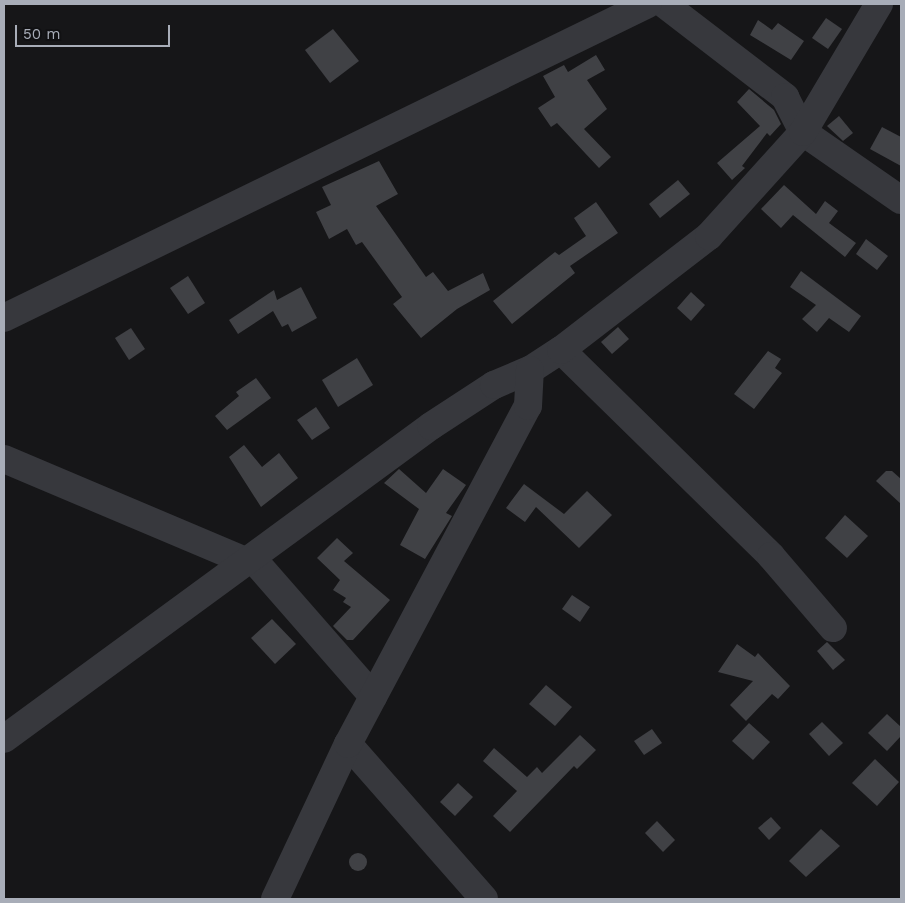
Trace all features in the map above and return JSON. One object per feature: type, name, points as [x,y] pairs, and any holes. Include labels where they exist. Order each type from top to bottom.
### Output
[{"type":"street","points":[[4,318],[648,4]]},
{"type":"street","points":[[664,4],[785,97],[803,132],[901,200]]},
{"type":"street","points":[[4,739],[431,426],[494,385],[530,370],[561,350],[709,236],[803,132],[879,4]]},
{"type":"street","points":[[561,350],[771,556],[833,628]]},
{"type":"street","points":[[275,899],[348,744],[528,406],[530,370]]},
{"type":"street","points":[[4,458],[250,560],[374,696]]},
{"type":"street","points":[[348,744],[484,899]]},
{"type":"building","points":[[826,18],[842,29],[828,49],[812,38]]},
{"type":"building","points":[[758,20],[772,30],[778,23],[804,41],[791,60],[750,35]]},
{"type":"building","points":[[333,29],[359,61],[330,83],[305,50]]},
{"type":"building","points":[[596,55],[605,70],[587,80],[607,109],[584,129],[611,157],[599,168],[557,123],[551,127],[538,108],[555,97],[543,76],[564,65],[568,72]]},
{"type":"building","points":[[749,89],[774,110],[781,124],[770,136],[767,133],[742,166],[745,168],[732,180],[717,163],[760,126],[737,102]]},
{"type":"building","points":[[839,116],[853,133],[843,141],[827,126]]},
{"type":"building","points":[[882,127],[901,137],[901,166],[870,149]]},
{"type":"building","points":[[379,161],[398,194],[376,206],[426,277],[433,272],[448,291],[483,273],[490,290],[457,309],[421,338],[393,304],[402,297],[362,242],[356,245],[347,229],[329,239],[316,212],[331,205],[322,187]]},
{"type":"building","points":[[678,180],[690,194],[660,218],[649,204]]},
{"type":"building","points":[[784,185],[816,214],[825,201],[838,211],[829,223],[856,243],[845,257],[793,215],[781,228],[761,209]]},
{"type":"building","points":[[596,202],[618,233],[570,266],[575,273],[512,324],[493,301],[555,252],[559,255],[586,236],[574,218]]},
{"type":"building","points":[[866,239],[888,256],[877,270],[856,254]]},
{"type":"building","points":[[801,271],[861,316],[849,332],[829,318],[817,332],[802,319],[816,305],[790,287]]},
{"type":"building","points":[[188,276],[205,303],[188,314],[170,288]]},
{"type":"building","points":[[301,287],[317,318],[292,332],[288,324],[282,327],[273,311],[238,334],[229,320],[274,290],[277,300]]},
{"type":"building","points":[[691,292],[705,305],[691,321],[677,308]]},
{"type":"building","points":[[618,327],[629,339],[612,354],[601,342]]},
{"type":"building","points":[[131,328],[145,349],[129,360],[115,338]]},
{"type":"building","points":[[768,351],[781,359],[775,368],[782,373],[754,409],[734,394]]},
{"type":"building","points":[[357,358],[373,385],[338,407],[322,380]]},
{"type":"building","points":[[256,378],[271,398],[227,430],[215,416],[239,396],[236,392]]},
{"type":"building","points":[[316,407],[330,428],[312,440],[297,420]]},
{"type":"building","points":[[244,445],[262,467],[279,453],[298,478],[261,507],[229,457]]},
{"type":"building","points":[[399,469],[426,493],[443,469],[466,485],[446,513],[452,516],[425,559],[400,545],[419,509],[384,483]]},
{"type":"building","points":[[886,471],[892,471],[901,479],[901,504],[876,481]]},
{"type":"building","points":[[524,484],[564,514],[587,491],[612,515],[579,548],[536,507],[525,522],[506,508]]},
{"type":"building","points":[[845,515],[868,536],[847,558],[825,538]]},
{"type":"building","points":[[337,538],[353,553],[344,561],[390,600],[353,640],[347,640],[333,626],[351,607],[343,602],[346,598],[333,590],[340,580],[317,558]]},
{"type":"building","points":[[572,595],[590,607],[580,622],[562,609]]},
{"type":"building","points":[[272,619],[296,644],[275,664],[251,638]]},
{"type":"building","points":[[827,642],[845,660],[833,670],[817,651]]},
{"type":"building","points":[[737,644],[755,657],[758,653],[790,686],[778,699],[772,694],[746,721],[730,705],[753,681],[718,672]]},
{"type":"building","points":[[546,685],[572,707],[555,726],[529,704]]},
{"type":"building","points":[[887,714],[901,727],[901,736],[887,751],[868,733]]},
{"type":"building","points":[[822,722],[843,743],[829,756],[809,734]]},
{"type":"building","points":[[749,723],[770,742],[753,760],[732,741]]},
{"type":"building","points":[[652,729],[662,743],[644,755],[634,741]]},
{"type":"building","points":[[580,735],[596,750],[577,769],[574,766],[510,832],[493,816],[517,791],[483,761],[494,748],[527,777],[537,767],[542,773]]},
{"type":"building","points":[[875,759],[899,782],[877,806],[852,783]]},
{"type":"building","points":[[458,783],[473,797],[455,816],[440,802]]},
{"type":"building","points":[[771,817],[781,828],[769,840],[758,828]]},
{"type":"building","points":[[657,821],[675,840],[663,852],[645,833]]},
{"type":"building","points":[[821,829],[840,846],[806,877],[789,861]]},
{"type":"building","points":[[358,853],[364,856],[367,862],[364,868],[358,871],[352,868],[349,862],[352,856]]}]
